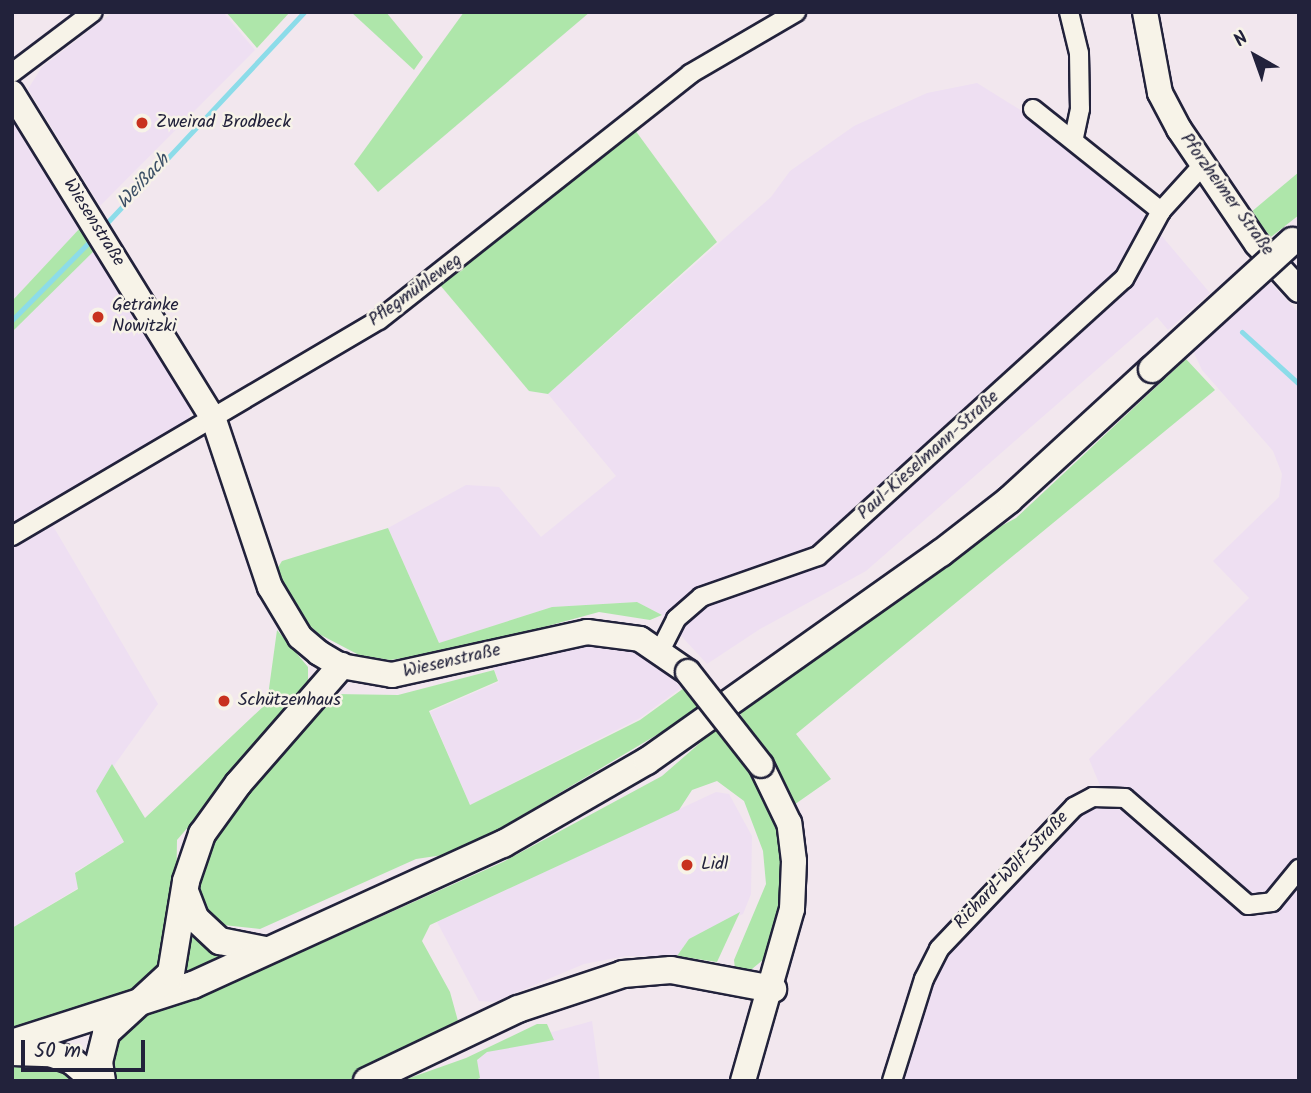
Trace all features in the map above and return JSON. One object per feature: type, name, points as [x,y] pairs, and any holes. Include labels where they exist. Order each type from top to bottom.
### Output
[{"type":"main road","points":[[12,1043],[138,1004],[265,950],[503,844],[647,761],[799,658],[951,545],[1152,369],[1295,238]]},
{"type":"main road","points":[[102,1081],[99,1062],[106,1033],[172,973],[197,846],[220,805],[341,666]]},
{"type":"main road","points":[[186,894],[195,918],[214,937],[265,950]]},
{"type":"main road","points":[[367,1081],[518,1009],[623,974],[671,970],[773,989]]},
{"type":"main road","points":[[12,1052],[50,1054],[72,1061],[96,1081]]},
{"type":"street","points":[[12,73],[93,12]]},
{"type":"street","name":"Pflegmühleweg","points":[[12,536],[214,420],[379,320],[690,74],[796,12]]},
{"type":"street","points":[[1069,12],[1079,53],[1080,109],[1074,138]]},
{"type":"street","name":"Pforzheimer Straße","points":[[1144,12],[1160,93],[1201,167],[1299,289]]},
{"type":"street","name":"Wiesenstraße","points":[[12,93],[214,420],[270,587],[300,637],[341,666],[366,674],[422,672],[587,632],[640,639],[661,649],[688,672],[761,765],[789,823],[794,861],[792,909],[773,989],[743,1081]]},
{"type":"street","points":[[1033,109],[1074,138],[1161,211]]},
{"type":"street","name":"Paul-Kieselmann-Straße","points":[[661,649],[676,619],[701,597],[818,556],[1124,279],[1161,211],[1201,167]]},
{"type":"street","name":"Richard-Wolf-Straße","points":[[892,1081],[924,979],[939,949],[1074,807],[1093,797],[1125,798],[1248,905],[1272,902],[1299,869]]},
{"type":"shaded area","points":[[113,12],[223,12],[255,50],[100,206],[28,89],[42,67]]},
{"type":"shaded area","points":[[977,83],[1051,129],[1133,202],[1210,293],[1168,330],[1157,317],[866,571],[760,629],[707,664],[662,615],[637,602],[552,607],[439,643],[388,528],[466,485],[499,487],[541,537],[616,476],[548,394],[771,197],[790,171],[854,126],[927,93]]},
{"type":"shaded area","points":[[12,117],[81,227],[12,301]]},
{"type":"shaded area","points":[[97,248],[191,402],[186,446],[53,526],[158,704],[96,791],[124,842],[75,872],[78,888],[12,928],[12,332]]},
{"type":"shaded area","points":[[1269,281],[1299,313],[1299,1081],[900,1081],[932,982],[952,947],[1084,812],[1108,805],[1089,759],[1249,598],[1213,561],[1279,497],[1282,474],[1273,451],[1202,370],[1193,351]]},
{"type":"shaded area","points":[[599,646],[628,650],[663,665],[681,688],[640,718],[470,805],[430,712],[499,682],[493,666],[559,648]]},
{"type":"shaded area","points":[[716,792],[729,794],[752,836],[751,894],[743,914],[689,939],[677,956],[626,956],[584,964],[494,1002],[479,1001],[437,922]]},
{"type":"shaded area","points":[[592,1021],[600,1081],[440,1081],[491,1049]]},
{"type":"green space","points":[[226,12],[290,12],[257,48]]},
{"type":"green space","points":[[351,12],[386,12],[423,57],[414,70]]},
{"type":"green space","points":[[464,12],[590,12],[378,192],[354,164]]},
{"type":"green space","points":[[635,130],[717,242],[548,394],[529,391],[440,285]]},
{"type":"green space","points":[[1299,172],[1299,215],[1271,237],[1250,213]]},
{"type":"green space","points":[[81,227],[97,248],[12,332],[12,301]]},
{"type":"green space","points":[[1186,359],[1215,390],[796,734],[831,779],[791,807],[740,713],[977,539],[1016,518]]},
{"type":"green space","points":[[388,528],[439,643],[552,607],[637,602],[662,615],[650,620],[599,612],[467,648],[390,660],[359,655],[319,634],[296,613],[275,572],[282,561]]},
{"type":"green space","points":[[277,630],[308,667],[308,688],[177,840],[176,902],[164,970],[129,994],[12,1029],[12,928],[78,889],[75,873],[124,842],[96,791],[112,764],[145,818],[267,703]]},
{"type":"green space","points":[[494,670],[498,681],[429,711],[470,805],[640,720],[684,688],[700,709],[499,829],[443,855],[416,859],[260,929],[223,925],[205,911],[195,889],[206,848],[228,810],[335,694],[398,695]]},
{"type":"green space","points":[[716,729],[770,802],[781,847],[785,888],[769,955],[752,969],[735,969],[734,960],[766,884],[763,851],[744,801],[717,781],[692,790],[679,810],[430,925],[422,941],[450,992],[458,1021],[350,1081],[114,1081],[107,1062],[112,1045],[146,1010],[235,982],[503,862],[662,776]]},
{"type":"green space","points":[[740,912],[717,962],[677,956],[689,939]]},
{"type":"green space","points":[[190,924],[241,952],[172,980],[188,948]]},
{"type":"green space","points":[[537,1024],[547,1024],[554,1040],[487,1052],[477,1060],[480,1078],[473,1081],[401,1081],[466,1058]]},
{"type":"green space","points":[[46,1062],[85,1081],[12,1081],[12,1065]]},
{"type":"waterway","name":"Weißach","points":[[103,227],[304,12]]},
{"type":"waterway","name":"Weißach","points":[[12,320],[94,237]]},
{"type":"waterway","points":[[1242,332],[1299,384]]},
{"type":"place","name":"Zweirad Brodbeck","points":[[142,123]]},
{"type":"place","name":"Getränke Nowitzki","points":[[98,317]]},
{"type":"place","name":"Schützenhaus","points":[[224,701]]},
{"type":"place","name":"Lidl","points":[[687,865]]}]
